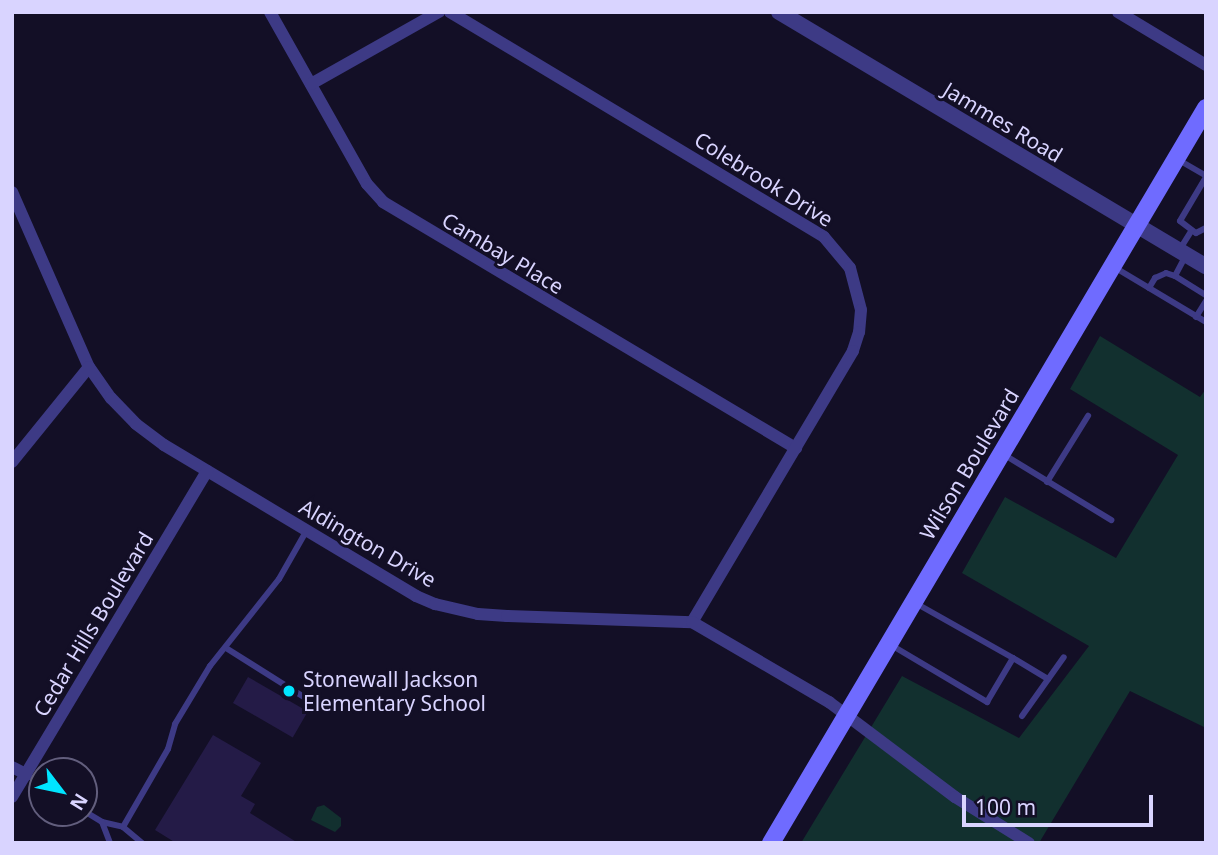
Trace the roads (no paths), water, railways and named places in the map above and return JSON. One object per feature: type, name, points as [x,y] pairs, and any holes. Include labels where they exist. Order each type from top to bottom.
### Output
[{"type":"main road","name":"Wilson Boulevard","points":[[771,843],[1206,108]]},
{"type":"street","name":"Cambay Place","points":[[270,12],[367,184],[383,202],[796,448]]},
{"type":"street","points":[[311,84],[439,12]]},
{"type":"street","name":"Colebrook Drive","points":[[450,12],[824,237],[840,252],[858,286],[861,310],[859,332],[853,351],[692,622]]},
{"type":"street","name":"Jammes Road","points":[[779,12],[1206,267]]},
{"type":"street","points":[[1118,12],[1206,65]]},
{"type":"street","name":"Aldington Drive","points":[[12,192],[89,367],[111,398],[136,424],[207,471],[416,596],[454,609],[507,616],[692,622],[829,702],[955,797],[1029,843]]},
{"type":"street","points":[[12,462],[89,367]]},
{"type":"street","name":"Cedar Hills Boulevard","points":[[12,797],[207,471]]},
{"type":"street","points":[[12,767],[26,774]]},
{"type":"lane","points":[[1176,159],[1206,177],[1180,221],[1196,233],[1206,228]]},
{"type":"lane","points":[[1175,276],[1192,230]]},
{"type":"lane","points":[[1113,265],[1206,322]]},
{"type":"lane","points":[[1149,288],[1155,278],[1166,273],[1206,295]]},
{"type":"lane","points":[[1196,317],[1206,301]]},
{"type":"lane","points":[[1047,482],[1088,416]]},
{"type":"lane","points":[[1001,453],[1111,520]]},
{"type":"lane","points":[[123,827],[168,749],[175,724],[209,666],[226,648],[242,621],[261,604],[307,530]]},
{"type":"lane","points":[[914,602],[1048,678]]},
{"type":"lane","points":[[889,644],[987,702],[1013,658]]},
{"type":"lane","points":[[226,648],[323,709]]},
{"type":"lane","points":[[1022,716],[1064,657]]},
{"type":"lane","points":[[98,820],[123,827],[142,843]]},
{"type":"lane","points":[[102,822],[110,843]]},
{"type":"place","name":"Stonewall Jackson Elementary School","points":[[289,691]]}]
